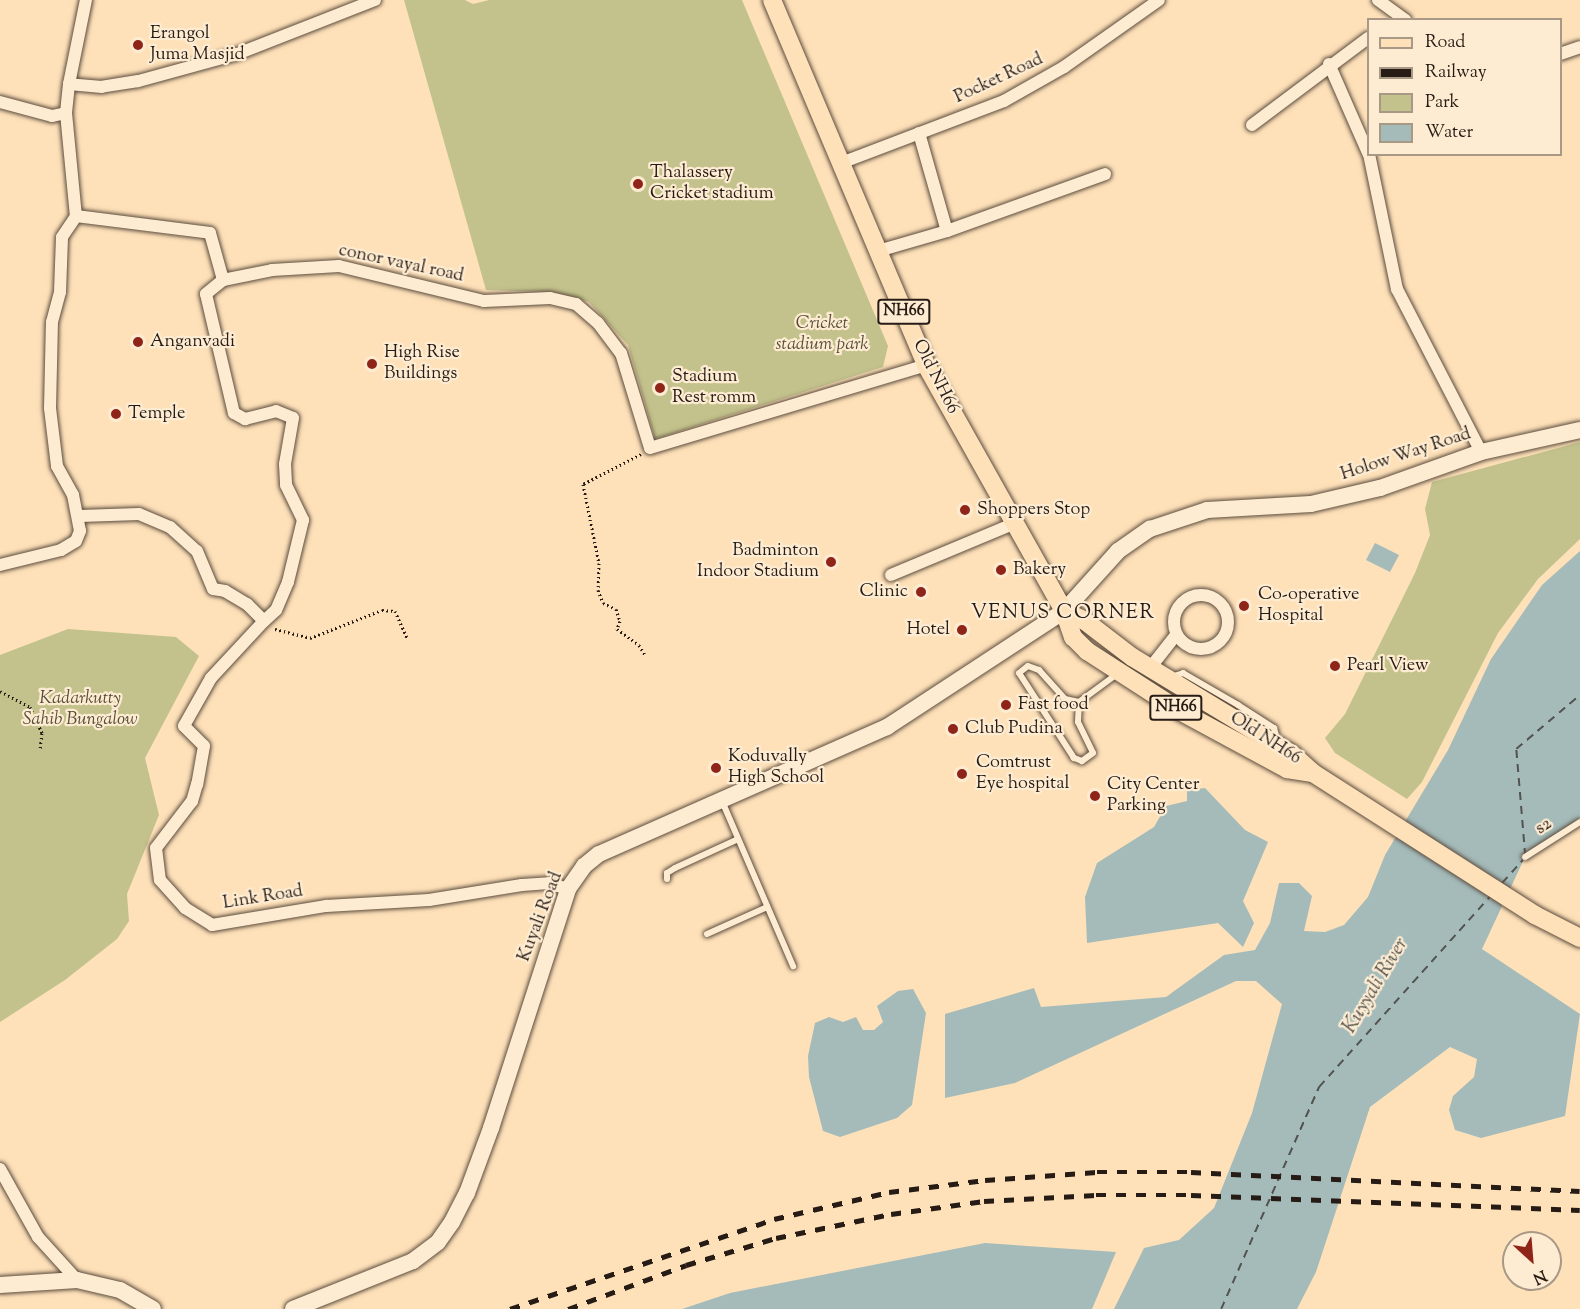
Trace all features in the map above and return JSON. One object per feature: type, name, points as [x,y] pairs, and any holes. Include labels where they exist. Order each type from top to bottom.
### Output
[{"type":"main road","name":"Old NH66","points":[[772,0],[926,365],[1012,524],[1064,611],[1073,637],[1119,672],[1287,770],[1313,773]]},
{"type":"main road","name":"Holow Way Road","points":[[1064,611],[1118,551],[1150,528],[1207,510],[1311,504],[1334,499],[1380,488],[1481,452],[1580,430]]},
{"type":"main road","name":"Old NH66","points":[[1064,611],[1085,621],[1100,636],[1278,745],[1313,773],[1535,915],[1580,938]]},
{"type":"main road","name":"Kuyali Road","points":[[293,1309],[413,1261],[438,1242],[452,1222],[468,1193],[491,1128],[568,889],[584,866],[599,854],[721,798],[886,727],[1064,611]]},
{"type":"main road","points":[[0,1285],[77,1280],[120,1290],[153,1309]]},
{"type":"street","points":[[0,565],[61,550],[76,541],[80,516],[57,466],[50,408],[52,322],[60,292],[62,237],[76,216],[66,113],[69,84],[86,0]]},
{"type":"street","points":[[69,84],[102,87],[138,81],[248,50],[375,0]]},
{"type":"street","name":"Pocket Road","points":[[841,163],[1004,101],[1064,68],[1159,0]]},
{"type":"street","points":[[1378,0],[1401,18]]},
{"type":"street","points":[[1252,125],[1329,64],[1367,39]]},
{"type":"street","points":[[1562,53],[1580,47]]},
{"type":"street","points":[[1329,64],[1367,150]]},
{"type":"street","points":[[0,102],[52,116],[66,113]]},
{"type":"street","points":[[919,133],[947,231]]},
{"type":"street","points":[[1369,156],[1397,289],[1481,452]]},
{"type":"street","points":[[878,251],[947,231],[1105,174]]},
{"type":"street","points":[[76,216],[210,233],[223,280],[206,294],[230,402],[234,413],[244,419],[276,411],[293,418],[285,464],[286,485],[303,520],[288,582],[276,610],[264,621],[247,604],[225,591],[213,589],[197,551],[170,527],[139,514],[80,516]]},
{"type":"street","name":"conor vayal road","points":[[223,280],[272,270],[339,266],[484,301],[550,298],[576,304],[598,323],[621,353],[650,448]]},
{"type":"street","points":[[650,448],[926,365]]},
{"type":"street","points":[[891,575],[1012,524]]},
{"type":"street","points":[[1150,668],[1176,635],[1174,618],[1190,598],[1207,596],[1226,613],[1222,638],[1208,649],[1190,647],[1176,635]]},
{"type":"street","name":"Link Road","points":[[264,621],[211,678],[184,726],[204,746],[197,784],[192,801],[156,848],[160,880],[185,908],[212,924],[326,906],[429,900],[522,885],[549,883],[568,889]]},
{"type":"street","points":[[0,1169],[38,1237],[77,1280]]},
{"type":"lane","points":[[1079,702],[1078,722],[1093,753],[1082,761],[1074,758],[1019,673],[1028,666],[1039,670],[1065,699],[1079,702],[1119,672]]},
{"type":"lane","points":[[721,798],[793,966]]},
{"type":"lane","name":"s2","points":[[1525,857],[1580,822]]},
{"type":"lane","points":[[667,879],[667,873],[675,868],[738,839]]},
{"type":"lane","points":[[708,934],[767,907]]},
{"type":"path","points":[[645,656],[639,645],[617,629],[620,621],[616,609],[603,603],[598,590],[599,563],[582,484],[650,448]]},
{"type":"path","points":[[264,621],[281,633],[310,638],[382,610],[395,611],[407,638]]},
{"type":"path","points":[[0,690],[30,707],[42,733],[40,749]]},
{"type":"green space","name":"Thalassery Cricket stadium","points":[[404,0],[465,0],[473,4],[489,0],[742,0],[888,346],[883,367],[655,439],[628,345],[589,302],[554,292],[486,290]]},
{"type":"green space","points":[[1580,442],[1580,539],[1538,579],[1498,633],[1422,782],[1407,799],[1335,753],[1325,738],[1345,714],[1415,573],[1430,535],[1425,509],[1432,482]]},
{"type":"green space","name":"Kadarkutty Sahib Bungalow","points":[[68,629],[176,637],[199,656],[145,758],[159,815],[127,894],[129,921],[117,939],[65,980],[0,1022],[0,655]]},
{"type":"water","points":[[1375,543],[1399,555],[1390,572],[1366,560]]},
{"type":"water","name":"Kuyyali River","points":[[1580,551],[1580,818],[1525,857],[1482,949],[1580,1014],[1565,1116],[1481,1138],[1455,1130],[1449,1110],[1453,1096],[1474,1077],[1477,1059],[1450,1047],[1370,1107],[1316,1272],[1297,1309],[1114,1309],[1144,1248],[1179,1240],[1214,1208],[1252,1113],[1282,1004],[1256,981],[1236,981],[1015,1083],[945,1098],[945,1014],[1034,988],[1041,1007],[1166,997],[1224,955],[1255,950],[1270,923],[1279,883],[1299,883],[1312,896],[1304,931],[1325,932],[1344,925],[1368,897],[1385,855],[1448,750],[1491,659],[1542,585]]},
{"type":"water","points":[[1205,788],[1245,830],[1268,842],[1243,901],[1254,923],[1243,947],[1218,923],[1087,943],[1085,897],[1097,863],[1154,827],[1166,806],[1187,801],[1187,790]]},
{"type":"water","points":[[913,989],[926,1013],[912,1105],[897,1118],[840,1137],[823,1131],[809,1077],[808,1056],[815,1023],[829,1017],[843,1022],[856,1017],[863,1030],[874,1030],[883,1022],[877,1006],[898,991]]},
{"type":"water","points":[[985,1243],[1116,1252],[1092,1309],[682,1309],[730,1293]]},
{"type":"ferry route","points":[[1525,856],[1516,749],[1580,695]]},
{"type":"ferry route","points":[[1502,883],[1523,860]]},
{"type":"ferry route","points":[[1221,1309],[1319,1087],[1491,895]]},
{"type":"railway","points":[[510,1309],[774,1219],[889,1192],[985,1180],[1097,1172],[1191,1172],[1580,1191]]},
{"type":"railway","points":[[568,1309],[686,1265],[776,1238],[891,1214],[984,1201],[1096,1195],[1191,1195],[1580,1210]]},
{"type":"place","name":"Erangol Juma Masjid","points":[[138,45]]},
{"type":"place","name":"Thalassery Cricket stadium","points":[[638,184]]},
{"type":"place","name":"Anganvadi","points":[[138,342]]},
{"type":"place","name":"High Rise Buildings","points":[[372,364]]},
{"type":"place","name":"Stadium Rest romm","points":[[660,388]]},
{"type":"place","name":"Temple","points":[[116,414]]},
{"type":"place","name":"Shoppers Stop","points":[[965,510]]},
{"type":"place","name":"Badminton Indoor Stadium","points":[[831,562]]},
{"type":"place","name":"Bakery","points":[[1001,570]]},
{"type":"place","name":"Clinic","points":[[921,592]]},
{"type":"place","name":"Co-operative Hospital","points":[[1244,606]]},
{"type":"place","name":"Hotel","points":[[962,630]]},
{"type":"place","name":"Pearl View","points":[[1335,666]]},
{"type":"place","name":"Fast food","points":[[1006,705]]},
{"type":"place","name":"Club Pudina","points":[[953,729]]},
{"type":"place","name":"Koduvally High School","points":[[716,768]]},
{"type":"place","name":"Comtrust Eye hospital","points":[[962,774]]},
{"type":"place","name":"City Center Parking","points":[[1095,796]]},
{"type":"district","name":"VENUS CORNER","points":[[1063,613]]},
{"type":"park label","name":"Cricket stadium park","points":[[822,335]]}]
